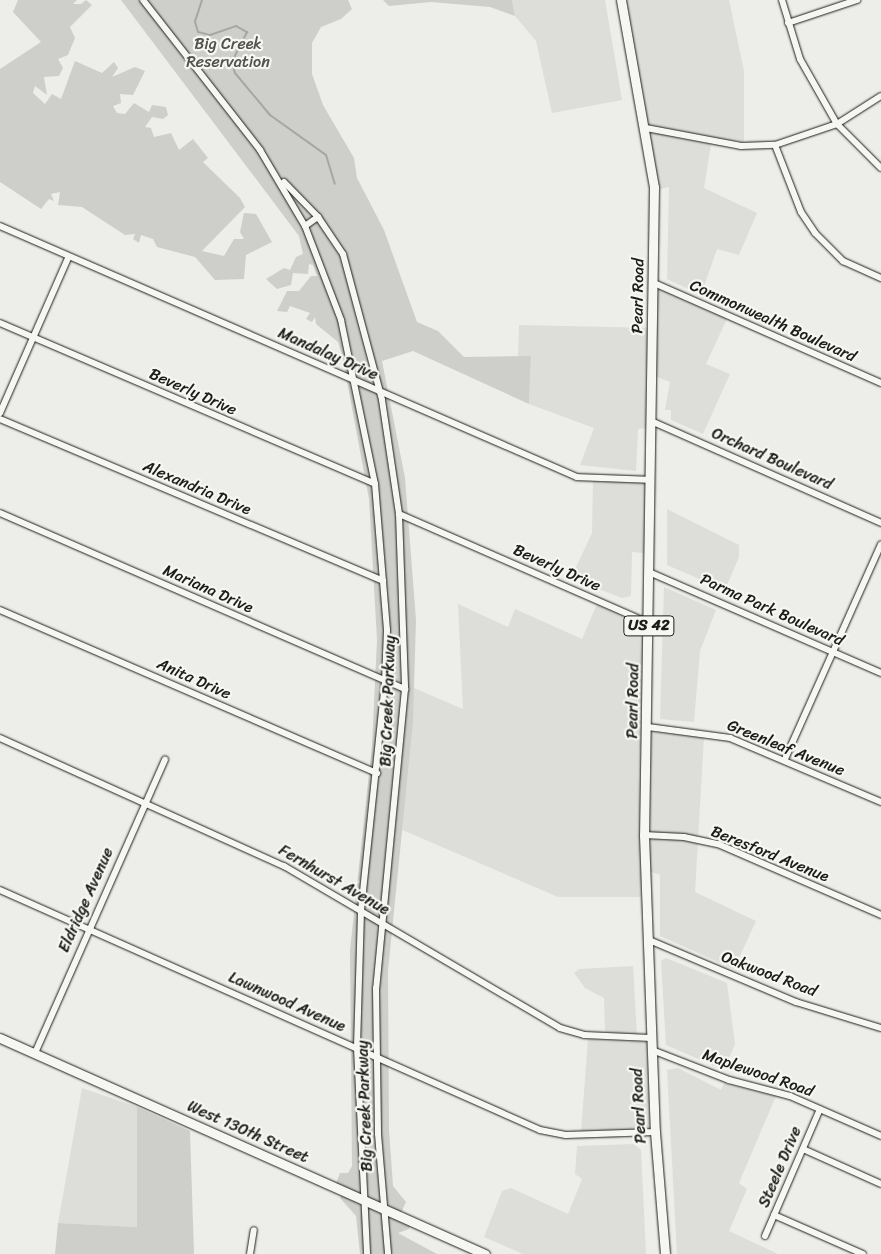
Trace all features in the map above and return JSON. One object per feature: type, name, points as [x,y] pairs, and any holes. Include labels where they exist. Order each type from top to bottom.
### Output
[{"type":"main road","name":"Pearl Road","points":[[621,0],[646,128],[654,187],[651,573],[644,835],[655,1132],[665,1254]]},
{"type":"main road","name":"West 130th Street","points":[[0,1038],[485,1254]]},
{"type":"street","name":"Big Creek Parkway","points":[[143,0],[279,178],[318,217],[343,254],[379,391],[399,514],[405,689],[382,924],[376,1056],[388,1254]]},
{"type":"street","points":[[782,0],[800,59],[837,124],[881,168]]},
{"type":"street","points":[[788,23],[857,0]]},
{"type":"street","points":[[646,128],[741,146],[775,145],[837,124],[881,96]]},
{"type":"street","points":[[775,145],[801,212],[815,233],[843,261],[881,278]]},
{"type":"street","name":"Big Creek Parkway","points":[[279,178],[305,226],[341,320],[357,381],[375,484],[383,581],[385,682],[361,912],[357,1048],[363,1200],[368,1254]]},
{"type":"street","points":[[305,226],[318,217]]},
{"type":"street","name":"Mandalay Drive","points":[[0,226],[578,477],[651,480]]},
{"type":"street","points":[[0,413],[69,256]]},
{"type":"street","name":"Commonwealth Boulevard","points":[[654,283],[881,383]]},
{"type":"street","name":"Beverly Drive","points":[[0,323],[375,484]]},
{"type":"street","name":"Alexandria Drive","points":[[0,419],[383,581]]},
{"type":"street","name":"Orchard Boulevard","points":[[651,421],[881,523]]},
{"type":"street","name":"Mariana Drive","points":[[0,513],[385,682],[405,689]]},
{"type":"street","name":"Beverly Drive","points":[[399,514],[650,623]]},
{"type":"street","points":[[785,759],[881,544]]},
{"type":"street","name":"Parma Park Boulevard","points":[[651,573],[881,673]]},
{"type":"street","name":"Anita Drive","points":[[0,610],[376,773]]},
{"type":"street","name":"Greenleaf Avenue","points":[[648,727],[730,738],[785,759],[881,802]]},
{"type":"street","name":"Fernhurst Avenue","points":[[0,738],[284,866],[560,1028],[584,1035],[651,1038]]},
{"type":"street","name":"Eldridge Avenue","points":[[35,1053],[144,802],[165,759]]},
{"type":"street","name":"Beresford Avenue","points":[[644,835],[684,837],[718,844],[881,915]]},
{"type":"street","name":"Lawnwood Avenue","points":[[0,890],[540,1130],[566,1135],[655,1132]]},
{"type":"street","name":"Oakwood Road","points":[[648,940],[796,1002],[881,1028]]},
{"type":"street","name":"Maplewood Road","points":[[652,1050],[820,1109],[881,1136]]},
{"type":"street","name":"Steele Drive","points":[[765,1236],[820,1109]]},
{"type":"street","points":[[803,1149],[881,1184]]},
{"type":"street","points":[[774,1215],[863,1254]]},
{"type":"street","points":[[250,1254],[254,1230]]},
{"type":"shaded area","points":[[512,0],[605,0],[622,100],[552,113],[536,41],[515,16]]},
{"type":"shaded area","points":[[624,0],[729,0],[744,71],[744,142],[712,138],[704,188],[757,213],[739,255],[717,249],[701,295],[667,279],[669,187],[656,190]]},
{"type":"shaded area","points":[[658,288],[727,319],[706,364],[730,374],[703,434],[671,420],[671,410],[665,410],[670,382],[649,374],[648,428],[638,429],[636,471],[580,465],[594,428],[529,404],[531,356],[518,356],[519,325],[657,328]]},
{"type":"shaded area","points":[[593,480],[646,482],[644,553],[632,552],[631,596],[622,598],[571,578],[592,533]]},
{"type":"shaded area","points":[[667,509],[739,545],[739,557],[725,590],[667,565]]},
{"type":"shaded area","points":[[664,587],[716,610],[700,651],[694,722],[660,719]]},
{"type":"shaded area","points":[[458,604],[508,627],[515,609],[582,639],[597,604],[646,626],[641,897],[558,897],[400,829],[414,688],[463,709]]},
{"type":"shaded area","points":[[651,732],[704,737],[695,892],[756,921],[734,969],[660,936],[660,875],[649,871]]},
{"type":"shaded area","points":[[666,958],[727,983],[735,1044],[724,1070],[666,1045],[661,961]]},
{"type":"shaded area","points":[[633,966],[637,1035],[605,1032],[604,998],[585,988],[574,973],[579,969]]},
{"type":"shaded area","points":[[588,1039],[647,1042],[650,1129],[581,1132]]},
{"type":"shaded area","points":[[678,1068],[721,1090],[724,1083],[776,1096],[739,1183],[747,1189],[729,1231],[778,1254],[677,1254],[667,1070]]},
{"type":"shaded area","points":[[82,1088],[137,1107],[137,1227],[58,1223]]},
{"type":"shaded area","points":[[634,1144],[641,1150],[646,1254],[523,1254],[484,1237],[502,1191],[511,1188],[568,1214],[582,1179],[575,1174],[577,1146]]},
{"type":"green space","points":[[18,0],[77,0],[73,4],[81,4],[86,0],[92,5],[70,27],[75,38],[68,55],[58,59],[63,68],[59,76],[44,77],[47,95],[35,86],[33,93],[45,104],[52,94],[61,99],[75,61],[102,73],[114,62],[118,68],[112,77],[135,67],[145,71],[133,95],[120,94],[121,103],[113,106],[117,113],[125,114],[134,103],[149,112],[152,105],[166,107],[168,115],[163,119],[152,117],[145,127],[151,128],[154,137],[171,133],[179,150],[193,139],[208,158],[203,162],[240,198],[245,207],[202,251],[224,256],[234,239],[244,239],[240,232],[244,213],[256,214],[272,242],[246,255],[244,279],[215,280],[195,257],[157,247],[153,239],[141,235],[139,243],[133,239],[135,234],[125,235],[82,207],[58,205],[60,192],[51,194],[54,201],[49,199],[41,209],[0,182],[0,69],[41,42],[13,12]]},
{"type":"green space","name":"Big Creek Reservation","points":[[121,0],[348,0],[352,9],[341,19],[321,27],[312,43],[312,74],[323,105],[354,158],[357,178],[384,230],[417,322],[438,331],[464,357],[531,356],[529,404],[413,351],[382,361],[405,478],[416,620],[413,721],[388,971],[389,1130],[393,1186],[406,1202],[400,1215],[412,1221],[409,1229],[398,1233],[437,1254],[360,1254],[356,1216],[340,1198],[343,1190],[335,1186],[340,1173],[348,1173],[352,1166],[350,950],[372,745],[377,640],[369,499],[342,355],[338,342],[316,324],[315,317],[312,322],[306,319],[310,313],[290,306],[287,312],[277,311],[287,291],[299,291],[311,276],[317,276],[313,265],[309,264],[308,274],[293,273],[291,285],[277,289],[266,279],[284,268],[290,270],[296,257],[303,254],[299,236]]},
{"type":"green space","points":[[383,0],[512,0],[515,16],[490,7],[431,2],[389,6]]},
{"type":"green space","points":[[137,1107],[190,1131],[194,1254],[55,1254],[58,1223],[137,1227]]},
{"type":"waterway","points":[[202,0],[195,22],[198,32],[210,35],[236,26],[247,32],[232,62],[235,73],[270,115],[326,155],[335,184]]}]
